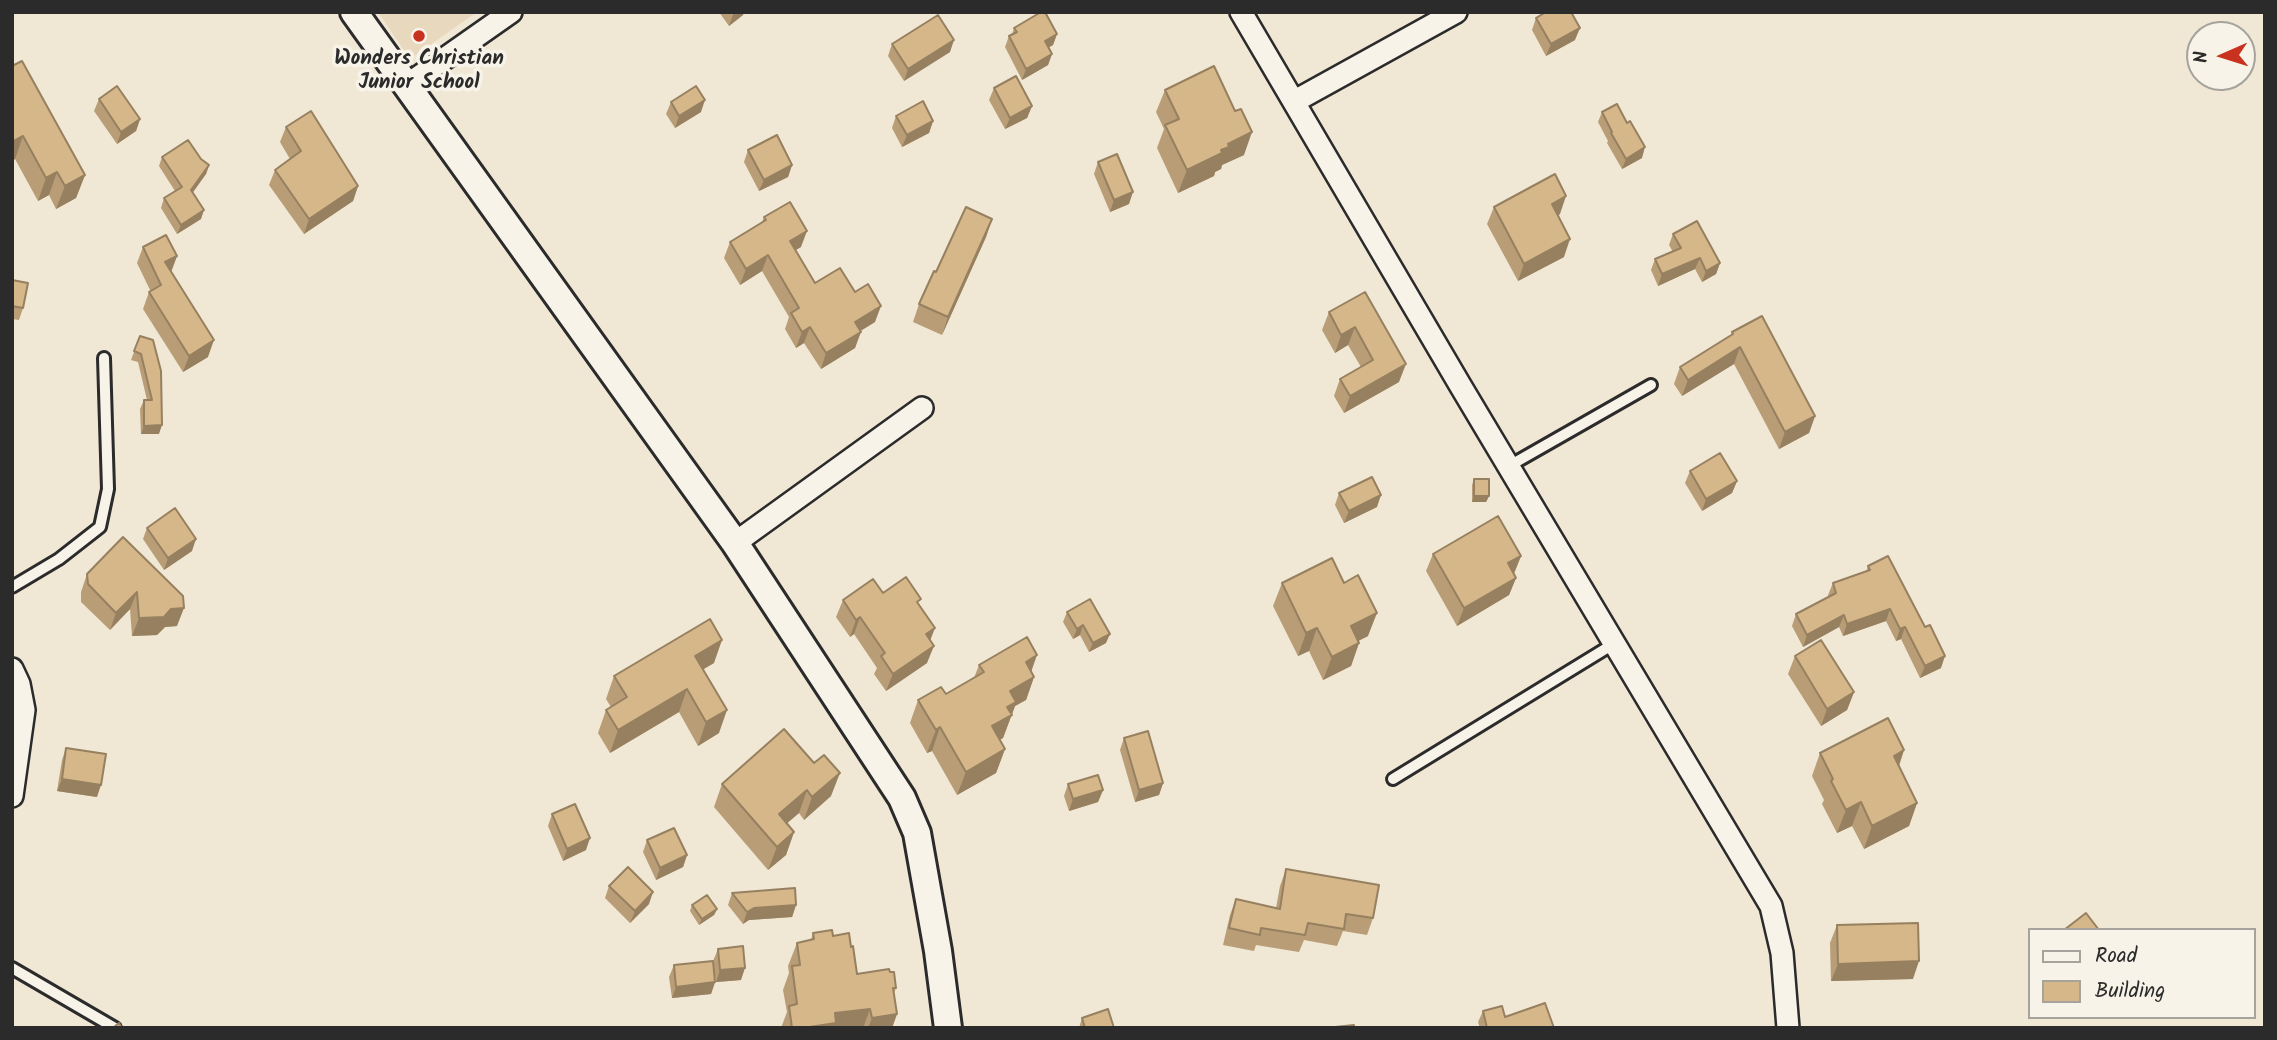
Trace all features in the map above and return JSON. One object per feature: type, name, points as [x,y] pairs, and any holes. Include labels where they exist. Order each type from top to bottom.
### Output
[{"type":"street","points":[[354,12],[735,543],[902,798],[917,834],[948,1028]]},
{"type":"street","points":[[407,85],[511,12]]},
{"type":"street","points":[[1241,12],[1771,906],[1782,953],[1788,1028]]},
{"type":"street","points":[[1295,102],[1456,12]]},
{"type":"street","points":[[735,543],[922,408]]},
{"type":"street","points":[[12,669],[19,684],[24,710],[12,796]]},
{"type":"lane","points":[[12,587],[100,527],[108,489],[104,358]]},
{"type":"lane","points":[[1509,466],[1651,385]]},
{"type":"lane","points":[[1393,779],[1615,643]]},
{"type":"lane","points":[[12,968],[115,1028]]},
{"type":"shaded area","name":"Wonders Christian Junior School","points":[[378,12],[477,12],[410,59]]},
{"type":"building","points":[[1045,12],[1057,34],[1045,41],[1052,54],[1026,69],[1009,36],[1017,32],[1014,28]]},
{"type":"building","points":[[1546,12],[1571,12],[1580,28],[1551,44],[1536,18]]},
{"type":"building","points":[[938,15],[954,40],[908,69],[892,44]]},
{"type":"building","points":[[22,61],[85,175],[65,186],[57,172],[46,178],[23,136],[12,142],[12,66]]},
{"type":"building","points":[[1214,66],[1235,111],[1241,109],[1252,132],[1228,144],[1229,147],[1221,150],[1222,153],[1187,170],[1165,125],[1179,119],[1165,90]]},
{"type":"building","points":[[1016,76],[1032,106],[1010,118],[994,88]]},
{"type":"building","points":[[117,86],[140,119],[121,132],[99,99]]},
{"type":"building","points":[[696,86],[705,100],[679,116],[671,102]]},
{"type":"building","points":[[923,101],[933,121],[907,135],[896,116]]},
{"type":"building","points":[[1617,104],[1645,147],[1626,159],[1602,112]]},
{"type":"building","points":[[311,111],[358,186],[309,219],[275,170],[301,151],[286,127]]},
{"type":"building","points":[[777,135],[792,165],[764,180],[748,150]]},
{"type":"building","points":[[188,140],[201,159],[209,165],[191,190],[204,210],[181,225],[164,198],[182,187],[162,157]]},
{"type":"building","points":[[1117,154],[1133,192],[1114,200],[1098,162]]},
{"type":"building","points":[[1555,174],[1566,196],[1552,204],[1570,239],[1524,264],[1494,207]]},
{"type":"building","points":[[790,202],[807,231],[790,241],[815,283],[840,268],[855,292],[868,284],[881,306],[855,322],[861,332],[826,353],[810,327],[802,332],[791,313],[799,308],[768,255],[746,269],[730,242]]},
{"type":"building","points":[[966,207],[992,219],[948,317],[919,304]]},
{"type":"building","points":[[1697,221],[1720,263],[1706,271],[1700,258],[1662,274],[1655,259],[1681,248],[1673,234]]},
{"type":"building","points":[[166,235],[177,256],[165,262],[214,340],[189,356],[149,292],[161,285],[143,247]]},
{"type":"building","points":[[12,280],[28,283],[23,308],[12,306]]},
{"type":"building","points":[[1365,292],[1406,364],[1350,396],[1340,379],[1373,360],[1355,327],[1341,335],[1329,312]]},
{"type":"building","points":[[1762,316],[1815,416],[1785,432],[1740,347],[1688,380],[1680,367],[1733,334],[1732,332]]},
{"type":"building","points":[[140,336],[153,340],[161,371],[162,425],[144,426],[144,400],[152,400],[141,354],[134,351]]},
{"type":"building","points":[[1720,453],[1737,481],[1706,499],[1690,471]]},
{"type":"building","points":[[1372,477],[1381,495],[1349,511],[1339,493]]},
{"type":"building","points":[[1474,479],[1489,479],[1489,496],[1474,496]]},
{"type":"building","points":[[175,508],[196,539],[168,558],[147,528]]},
{"type":"building","points":[[1498,516],[1521,556],[1508,563],[1516,578],[1464,608],[1433,554]]},
{"type":"building","points":[[123,537],[183,596],[184,608],[171,609],[164,617],[139,618],[137,592],[116,613],[88,584],[87,574]]},
{"type":"building","points":[[1888,556],[1925,627],[1930,625],[1945,656],[1925,666],[1905,627],[1900,629],[1890,609],[1847,624],[1844,615],[1807,635],[1796,614],[1836,593],[1833,583],[1870,570],[1868,566]]},
{"type":"building","points":[[1332,558],[1344,583],[1358,575],[1377,613],[1351,626],[1359,643],[1332,657],[1317,628],[1306,633],[1282,583]]},
{"type":"building","points":[[906,577],[921,599],[917,602],[935,628],[926,634],[934,646],[893,674],[881,656],[885,653],[860,617],[856,620],[843,600],[873,579],[883,593]]},
{"type":"building","points":[[1090,599],[1110,634],[1093,643],[1083,625],[1077,629],[1067,612]]},
{"type":"building","points":[[710,619],[722,640],[695,656],[727,710],[706,722],[687,689],[618,730],[606,710],[627,697],[614,676]]},
{"type":"building","points":[[1027,637],[1037,655],[1026,662],[1034,677],[1010,691],[1016,702],[1007,707],[1012,715],[992,726],[1005,749],[966,772],[940,727],[936,730],[918,700],[941,687],[946,694],[984,672],[979,665]]},
{"type":"building","points":[[1821,640],[1854,692],[1827,709],[1795,656]]},
{"type":"building","points":[[1888,718],[1904,750],[1894,756],[1917,803],[1872,826],[1861,802],[1846,810],[1820,753]]},
{"type":"building","points":[[784,729],[814,763],[824,755],[840,773],[812,797],[807,790],[779,814],[794,832],[777,847],[722,784]]},
{"type":"building","points":[[1148,731],[1163,783],[1139,790],[1124,738]]},
{"type":"building","points":[[66,748],[106,754],[101,785],[62,779]]},
{"type":"building","points":[[1098,775],[1103,790],[1073,799],[1068,784]]},
{"type":"building","points":[[575,804],[590,838],[567,849],[552,814]]},
{"type":"building","points":[[674,828],[687,855],[660,868],[647,840]]},
{"type":"building","points":[[628,867],[653,892],[635,911],[609,886]]},
{"type":"building","points":[[1286,869],[1379,885],[1373,918],[1346,914],[1344,929],[1308,923],[1305,935],[1261,928],[1260,935],[1229,928],[1236,899],[1280,909]]},
{"type":"building","points":[[795,888],[796,905],[754,908],[747,912],[732,893]]},
{"type":"building","points":[[707,895],[717,909],[702,919],[692,905]]},
{"type":"building","points":[[2086,913],[2097,928],[2067,928]]},
{"type":"building","points":[[1918,923],[1919,961],[1838,964],[1837,925]]},
{"type":"building","points":[[832,930],[833,936],[849,933],[857,974],[889,969],[894,972],[896,988],[893,988],[897,1014],[872,1018],[870,1009],[835,1013],[836,1023],[792,1028],[789,1006],[797,1004],[792,966],[800,965],[797,943],[814,939],[813,933]]},
{"type":"building","points":[[743,946],[745,968],[720,970],[718,949]]},
{"type":"building","points":[[713,961],[715,982],[676,987],[674,965]]},
{"type":"building","points":[[1545,1003],[1554,1028],[1487,1028],[1483,1011],[1502,1006],[1505,1017]]},
{"type":"building","points":[[1108,1009],[1114,1028],[1085,1028],[1082,1018]]},
{"type":"building","points":[[1354,1025],[1354,1028],[1335,1028],[1335,1027]]},
{"type":"place","name":"Wonders Christian Junior School","points":[[419,36]]}]
